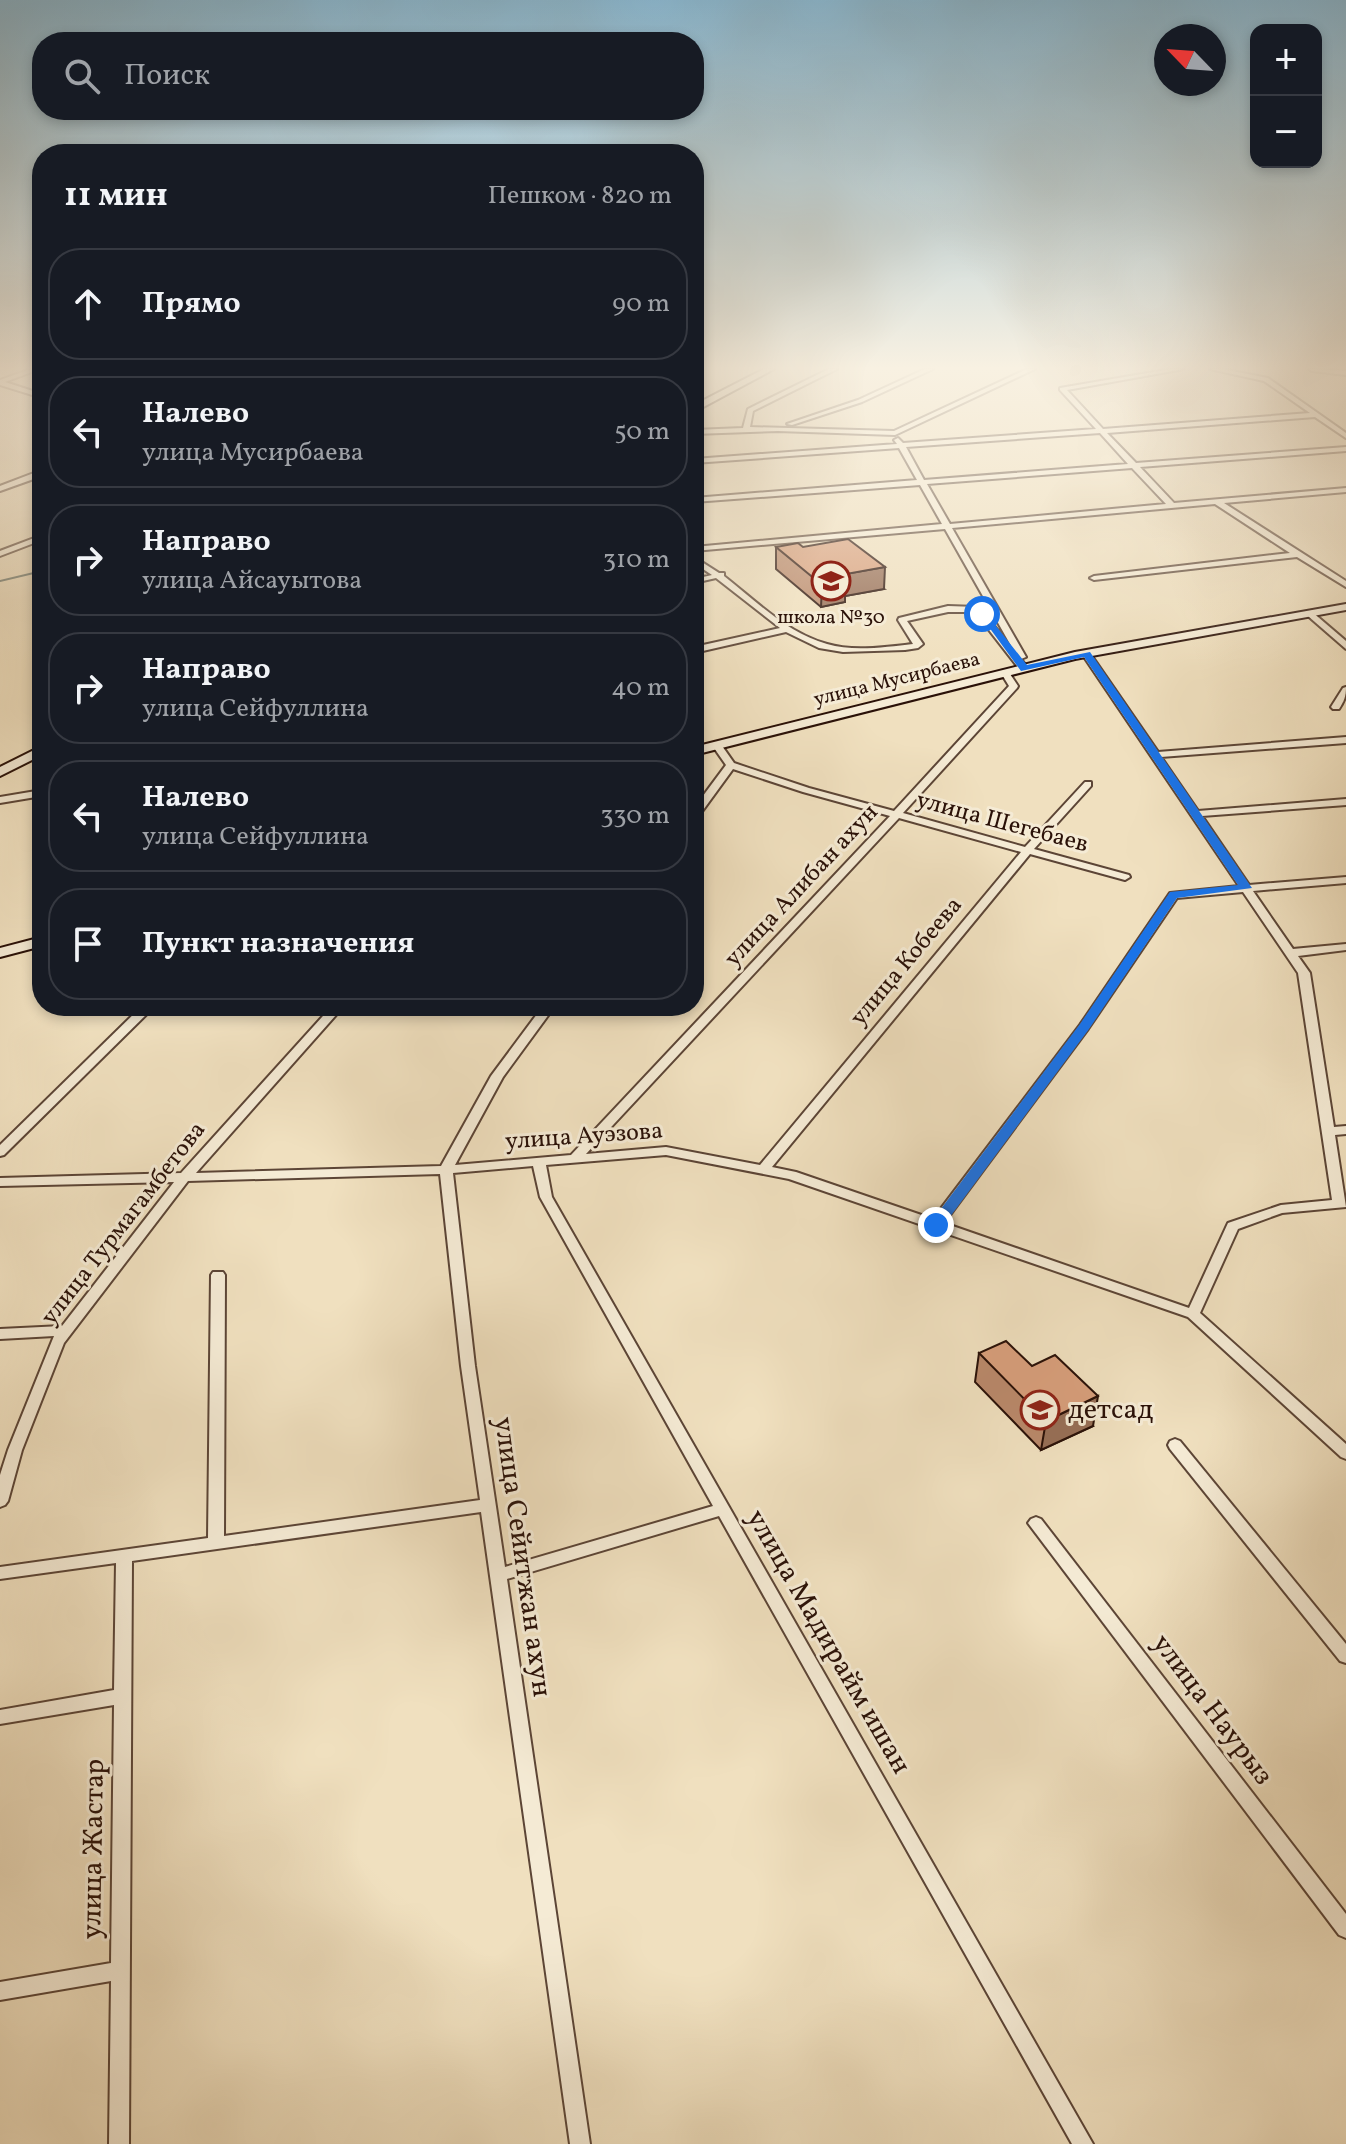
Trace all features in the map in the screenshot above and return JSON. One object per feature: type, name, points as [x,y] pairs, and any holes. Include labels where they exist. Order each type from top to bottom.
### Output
[{"type":"street","points":[[915,469],[1026,668]]},
{"type":"street","points":[[704,499],[1086,469]]},
{"type":"street","points":[[1140,469],[1172,506]]},
{"type":"street","points":[[0,489],[32,477]]},
{"type":"street","points":[[704,548],[1346,490]]},
{"type":"street","points":[[1217,502],[1346,585]]},
{"type":"street","points":[[0,554],[32,541]]},
{"type":"street","points":[[1094,578],[1299,554]]},
{"type":"street","points":[[704,565],[721,575],[787,629],[828,647],[903,648],[919,644],[902,620],[971,608],[982,614],[1026,668]]},
{"type":"street","points":[[704,579],[721,575]]},
{"type":"street","name":"улица Мусирбаева","points":[[704,748],[1086,654],[1346,607]]},
{"type":"street","points":[[1311,614],[1346,646]]},
{"type":"street","points":[[704,648],[787,629]]},
{"type":"street","points":[[1086,654],[1304,973],[1327,1132],[1342,1203],[1281,1209],[1233,1226],[1193,1314],[1346,1453]]},
{"type":"street","name":"улица Алибан ахун","points":[[575,1158],[1014,686],[1005,673]]},
{"type":"street","points":[[1336,707],[1346,690]]},
{"type":"street","points":[[1155,755],[1346,740]]},
{"type":"street","points":[[704,801],[731,765],[717,745]]},
{"type":"street","points":[[0,772],[32,755]]},
{"type":"street","name":"улица Шегебаев","points":[[731,765],[897,815],[1125,877]]},
{"type":"street","name":"улица Кобеева","points":[[763,1170],[1028,850],[1088,784]]},
{"type":"street","points":[[0,800],[32,795]]},
{"type":"street","points":[[1195,814],[1346,802]]},
{"type":"street","points":[[936,1225],[1084,1027],[1174,895],[1346,880]]},
{"type":"street","points":[[0,953],[32,944]]},
{"type":"street","points":[[1291,953],[1346,947]]},
{"type":"street","points":[[0,1152],[139,1016]]},
{"type":"street","name":"улица Турмагамбетова","points":[[0,1501],[15,1450],[58,1341],[184,1178],[329,1016]]},
{"type":"street","points":[[446,1169],[497,1076],[542,1016]]},
{"type":"street","points":[[1327,1132],[1346,1130]]},
{"type":"street","name":"улица Ауэзова","points":[[0,1182],[446,1169],[666,1151],[791,1175],[1193,1314]]},
{"type":"street","name":"улица Мадирайм ишан","points":[[539,1162],[546,1197],[1083,2144]]},
{"type":"street","name":"улица Сейитжан ахун","points":[[446,1169],[488,1505],[580,2144]]},
{"type":"street","points":[[216,1542],[218,1275]]},
{"type":"street","points":[[0,1334],[65,1331]]},
{"type":"street","points":[[1175,1445],[1346,1656]]},
{"type":"street","points":[[0,1573],[488,1505]]},
{"type":"street","points":[[498,1575],[723,1509]]},
{"type":"street","name":"улица Наурыз","points":[[1036,1523],[1346,1929]]},
{"type":"street","name":"улица Жастар","points":[[119,2144],[124,1555]]},
{"type":"street","points":[[0,1717],[123,1696]]},
{"type":"street","points":[[0,1991],[121,1970]]},
{"type":"building","points":[[848,539],[885,567],[840,575],[846,580],[822,585],[776,547],[798,543],[803,547]]},
{"type":"building","points":[[1006,1341],[1032,1366],[1055,1355],[1098,1396],[1046,1421],[979,1353]]},
{"type":"waterway","points":[[0,581],[32,573]]},
{"type":"place","name":"школа №30","points":[[831,581]]},
{"type":"place","name":"детсад","points":[[1040,1410]]},
{"type":"route","points":[[936,1225],[1084,1027],[1174,895],[1246,888],[1086,654],[1024,669],[982,614]]}]
